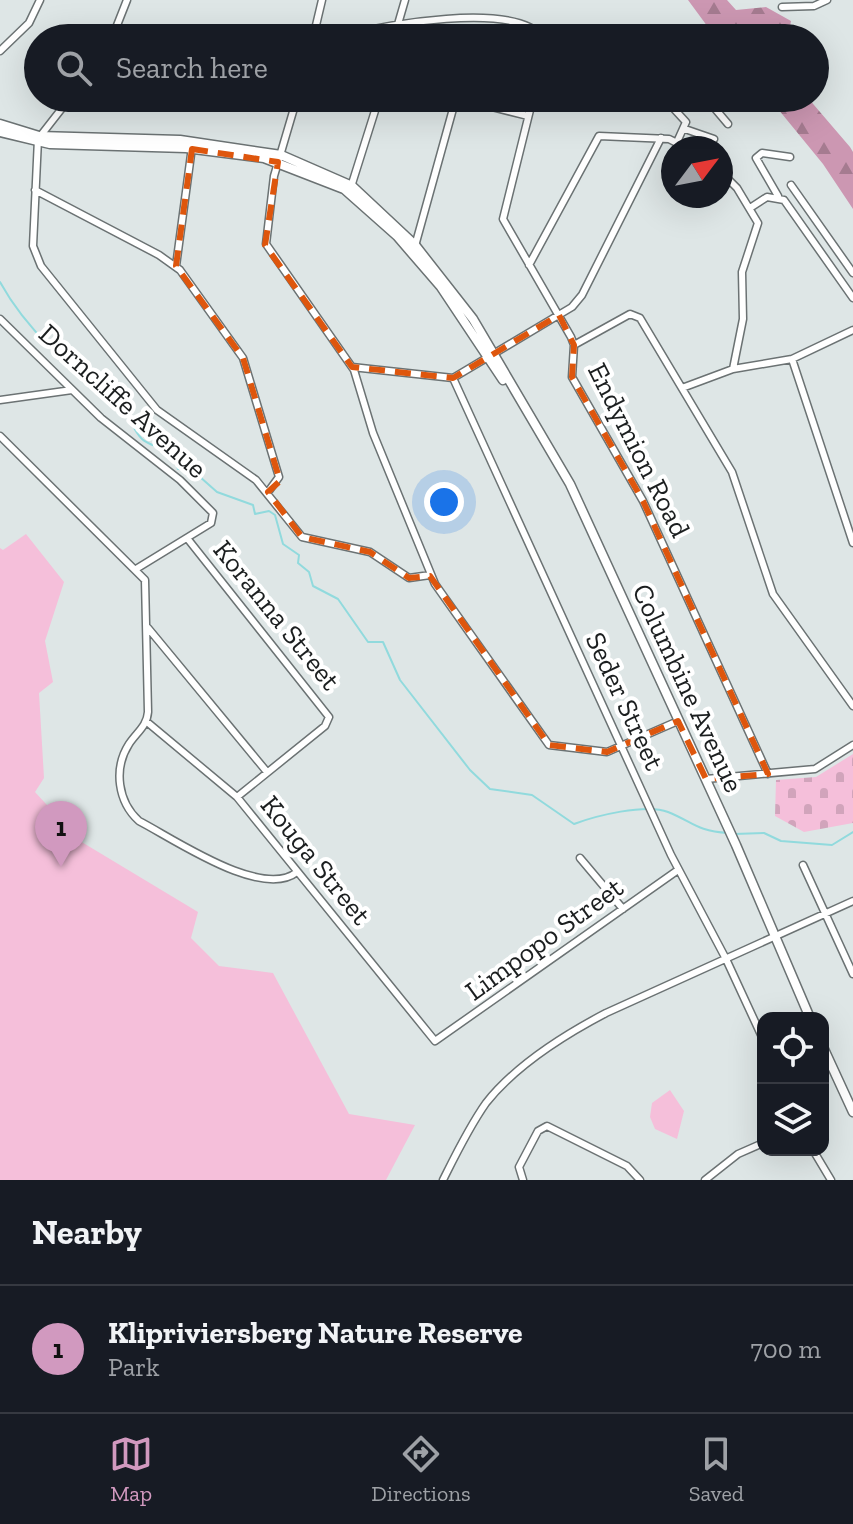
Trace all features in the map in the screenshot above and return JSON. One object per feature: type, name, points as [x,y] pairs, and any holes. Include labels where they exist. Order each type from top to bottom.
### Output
[{"type":"main road","name":"Columbine Avenue","points":[[0,124],[38,139]]},
{"type":"main road","name":"Columbine Avenue","points":[[0,132],[38,139],[193,145],[280,159],[351,189],[413,248],[457,301],[570,484],[706,779],[807,1012]]},
{"type":"main road","points":[[829,1060],[853,1112]]},
{"type":"street","points":[[28,24],[40,0]]},
{"type":"street","points":[[118,24],[127,0]]},
{"type":"street","points":[[316,24],[322,0]]},
{"type":"street","points":[[399,24],[405,0]]},
{"type":"street","points":[[782,7],[814,6],[827,0]]},
{"type":"street","points":[[388,24],[450,8]]},
{"type":"street","points":[[530,17],[535,24]]},
{"type":"street","points":[[0,51],[24,28]]},
{"type":"street","points":[[59,112],[38,139],[33,246],[41,266],[157,410],[219,451],[268,492],[297,532],[307,540],[370,552],[409,578],[430,575]]},
{"type":"street","points":[[293,112],[280,159],[266,246],[352,367],[373,433],[430,575],[548,743],[594,753],[622,747],[678,721]]},
{"type":"street","points":[[351,189],[375,112]]},
{"type":"street","points":[[413,248],[452,112]]},
{"type":"street","points":[[512,112],[528,116]]},
{"type":"street","name":"Endymion Road","points":[[529,112],[502,215],[574,345],[570,368],[575,382],[643,501],[768,774]]},
{"type":"street","points":[[677,112],[685,121],[681,136]]},
{"type":"street","points":[[718,112],[728,124]]},
{"type":"street","points":[[685,129],[705,136]]},
{"type":"street","points":[[352,367],[453,378],[559,315],[582,295],[661,138],[599,136],[529,265]]},
{"type":"street","points":[[176,266],[193,145]]},
{"type":"street","points":[[790,157],[762,153],[756,158],[778,196],[786,202],[853,298]]},
{"type":"street","points":[[791,185],[853,273]]},
{"type":"street","points":[[733,187],[750,208],[758,227],[742,272],[743,319],[733,369]]},
{"type":"street","points":[[35,190],[176,266],[246,366],[279,477],[268,492]]},
{"type":"street","points":[[750,208],[764,198],[778,196]]},
{"type":"street","points":[[820,250],[832,243]]},
{"type":"street","points":[[574,345],[635,314],[732,472],[773,594],[853,706]]},
{"type":"street","name":"Dorncliffe Avenue","points":[[0,319],[112,427],[189,487],[215,518],[187,538]]},
{"type":"street","points":[[682,388],[733,369],[792,359],[853,330]]},
{"type":"street","points":[[792,359],[853,543]]},
{"type":"street","name":"Seder Street","points":[[453,378],[678,870],[726,959],[757,1026]]},
{"type":"street","points":[[0,400],[72,390]]},
{"type":"street","points":[[0,436],[145,580],[147,722],[126,750],[120,780],[122,799],[131,814],[249,877],[281,880],[297,872]]},
{"type":"street","points":[[136,569],[187,538]]},
{"type":"street","name":"Koranna Street","points":[[187,538],[326,712],[328,722],[267,772]]},
{"type":"street","points":[[148,628],[267,772],[237,797]]},
{"type":"street","name":"Kouga Street","points":[[147,722],[237,797],[435,1041]]},
{"type":"street","points":[[706,779],[818,768],[853,745]]},
{"type":"street","points":[[580,858],[623,909]]},
{"type":"street","points":[[803,865],[853,974]]},
{"type":"street","name":"Limpopo Street","points":[[435,1041],[678,870]]},
{"type":"street","points":[[443,1180],[485,1105],[522,1068],[589,1022],[853,901]]},
{"type":"street","points":[[523,1180],[519,1167],[538,1131],[547,1126],[627,1166],[640,1180]]},
{"type":"street","points":[[705,1180],[714,1177],[738,1154],[757,1146]]},
{"type":"street","points":[[817,1156],[831,1180]]},
{"type":"highlighted area","points":[[192,149],[278,162],[265,245],[352,367],[453,378],[559,315],[574,345],[572,377],[643,501],[768,774],[706,779],[678,721],[607,752],[549,745],[430,576],[409,578],[370,552],[302,537],[268,492],[280,481],[243,358],[176,266]]},
{"type":"green space","points":[[688,0],[727,0],[736,10],[766,7],[791,21],[790,24],[706,24]]},
{"type":"green space","points":[[780,112],[820,112],[850,147],[853,152],[853,209],[823,164]]},
{"type":"green space","points":[[26,534],[64,582],[45,641],[53,682],[39,693],[44,778],[35,792],[80,841],[198,912],[191,938],[219,966],[273,973],[349,1114],[415,1125],[386,1180],[0,1180],[0,548],[3,550]]},
{"type":"green space","points":[[853,754],[853,823],[804,832],[775,816],[776,780],[816,777]]},
{"type":"green space","points":[[670,1090],[684,1111],[677,1139],[655,1129],[650,1117],[652,1103]]},
{"type":"waterway","points":[[0,282],[36,332],[82,376],[119,403],[142,439],[171,455],[178,469],[191,469],[217,492],[253,505],[255,514],[269,511],[275,515],[283,544],[299,555],[298,563],[309,572],[313,586],[338,599],[368,642],[383,642],[400,680],[470,770],[490,789],[532,795],[574,824],[594,817],[647,809],[668,812],[702,828],[728,833]]},
{"type":"waterway","points":[[734,834],[764,833],[781,841],[832,845],[853,832]]},
{"type":"place","name":"Klipriviersberg Nature Reserve","points":[[61,867]]}]
